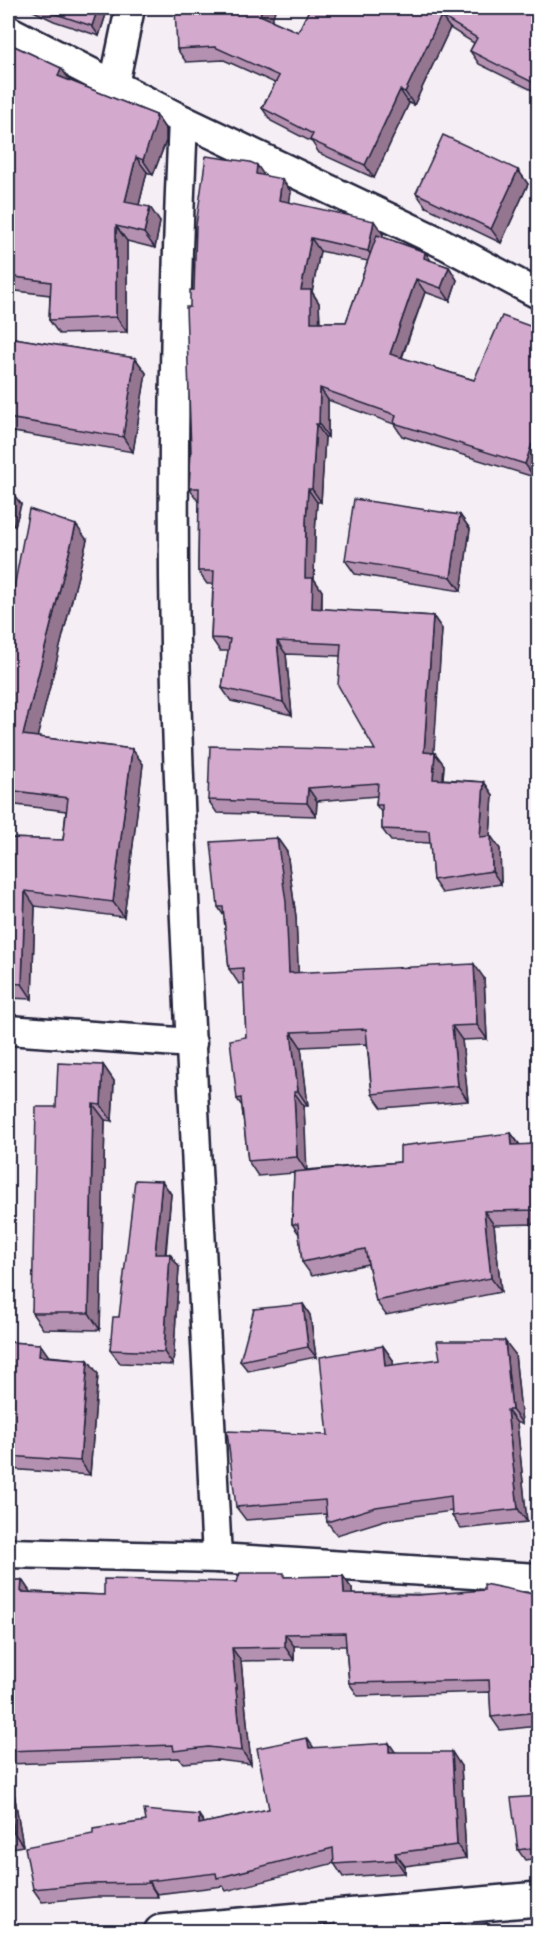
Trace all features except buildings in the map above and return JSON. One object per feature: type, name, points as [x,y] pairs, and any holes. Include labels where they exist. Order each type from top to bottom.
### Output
[{"type":"street","points":[[114,85],[130,8]]},
{"type":"street","points":[[8,30],[183,120],[444,244],[538,294]]},
{"type":"street","points":[[183,120],[175,401],[179,777],[217,1558]]},
{"type":"street","points":[[8,1030],[192,1042]]},
{"type":"street","points":[[8,1553],[217,1558],[538,1578]]},
{"type":"street","points":[[160,1932],[538,1899]]}]
